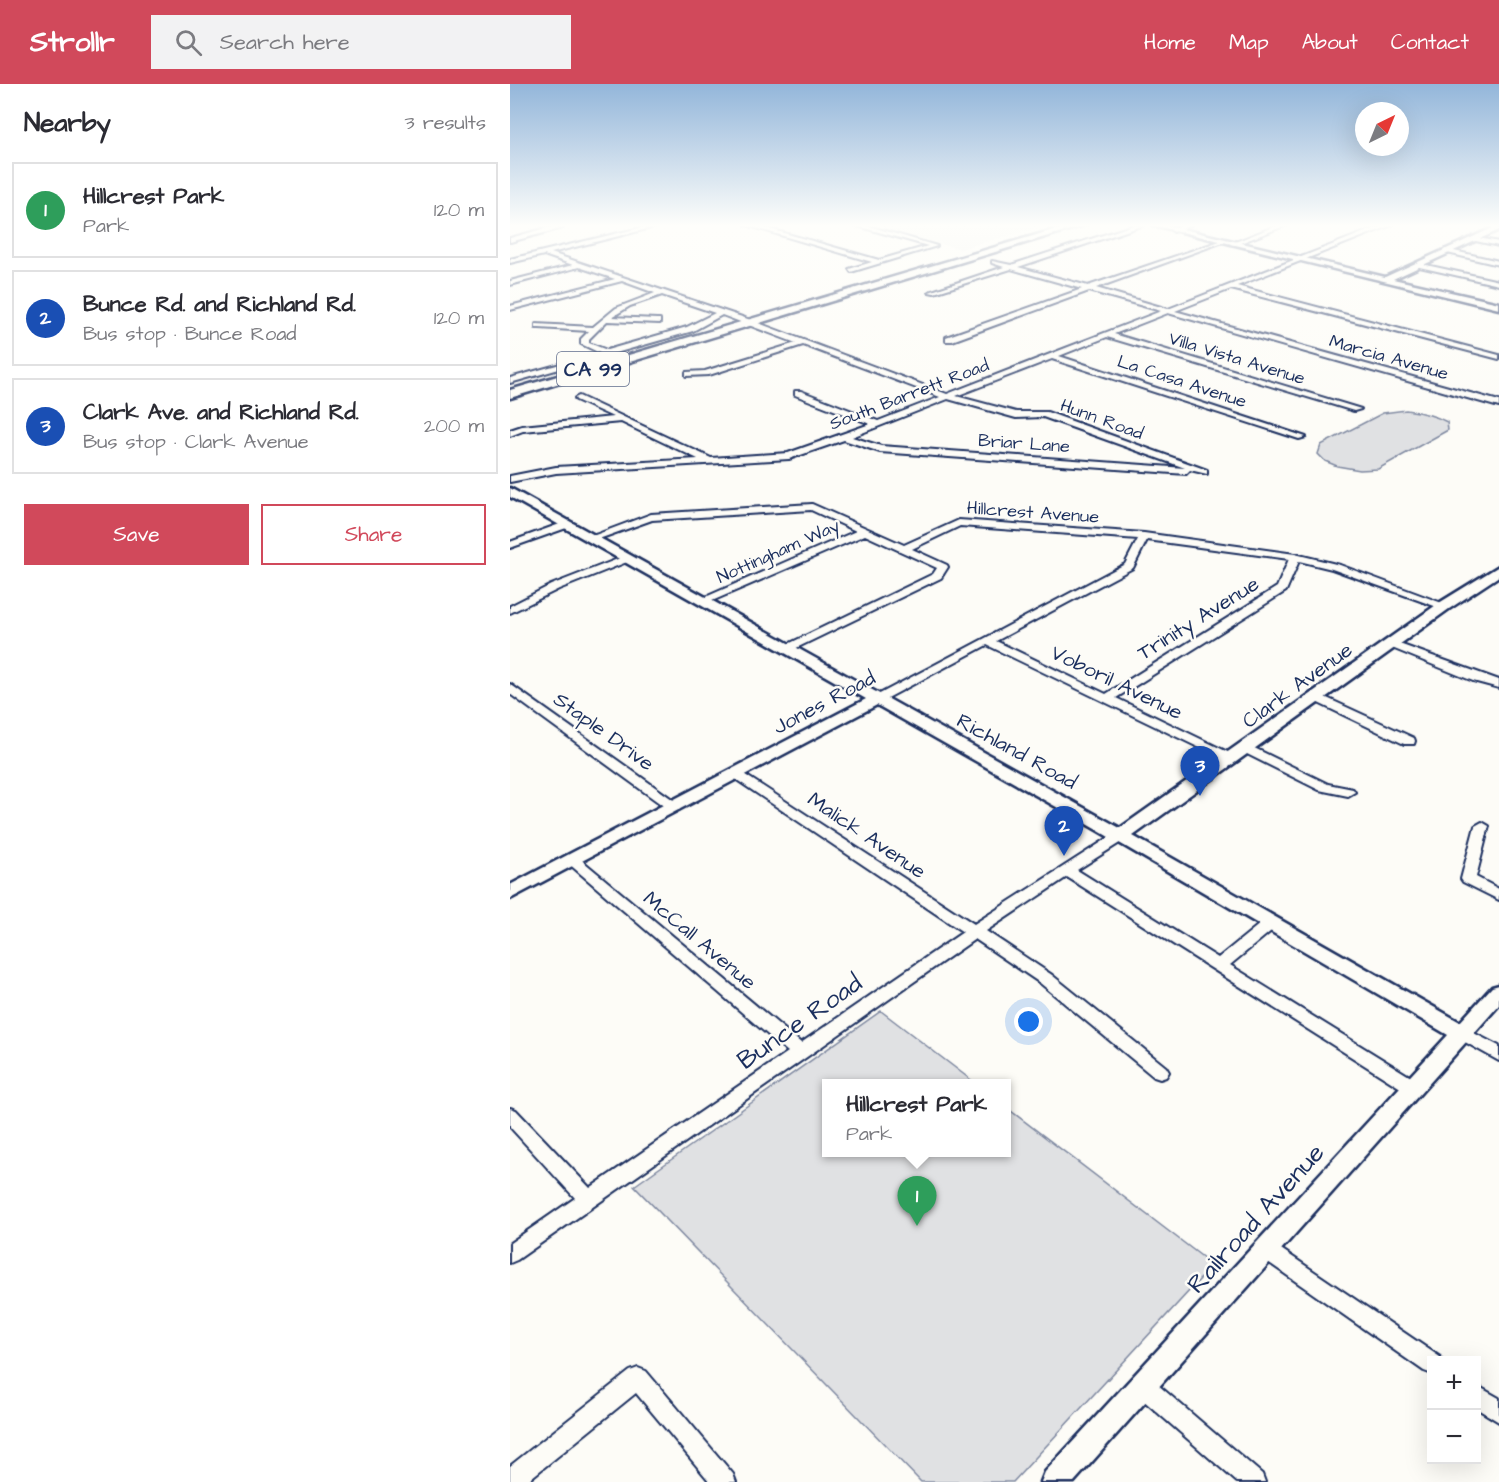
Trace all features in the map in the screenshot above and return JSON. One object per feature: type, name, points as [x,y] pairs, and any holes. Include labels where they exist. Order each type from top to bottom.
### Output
[{"type":"highway","name":"CA 99","points":[[510,394],[861,290]]},
{"type":"street","points":[[510,308],[580,290]]},
{"type":"street","name":"Hunn Road","points":[[652,290],[750,323],[948,397],[1016,415],[1044,414],[1203,472]]},
{"type":"street","points":[[932,292],[938,290]]},
{"type":"street","points":[[949,339],[1083,290]]},
{"type":"street","name":"Marcia Avenue","points":[[1097,290],[1499,404]]},
{"type":"street","name":"South Barrett Road","points":[[510,479],[556,470],[789,456],[1226,290]]},
{"type":"street","points":[[1241,290],[1499,357]]},
{"type":"street","points":[[1434,290],[1498,305]]},
{"type":"street","points":[[607,353],[585,344],[585,339],[628,302],[661,293]]},
{"type":"street","points":[[510,381],[690,329],[721,313]]},
{"type":"street","points":[[607,319],[657,321]]},
{"type":"street","points":[[539,326],[595,329]]},
{"type":"street","name":"Villa Vista Avenue","points":[[1108,335],[1357,409]]},
{"type":"street","points":[[689,374],[706,373],[802,343]]},
{"type":"street","name":"La Casa Avenue","points":[[1053,357],[1302,437]]},
{"type":"street","points":[[798,393],[878,424]]},
{"type":"street","points":[[579,398],[710,460]]},
{"type":"street","points":[[510,433],[522,429],[622,418]]},
{"type":"street","name":"Briar Lane","points":[[844,437],[880,449],[1203,472]]},
{"type":"street","name":"Richland Road","points":[[510,492],[1121,836],[1499,1054]]},
{"type":"street","points":[[592,538],[651,517],[812,507],[943,567],[937,576],[788,648]]},
{"type":"street","name":"Hillcrest Avenue","points":[[904,549],[959,523],[1144,536],[1295,556],[1336,567],[1444,606]]},
{"type":"street","points":[[510,545],[568,524]]},
{"type":"street","name":"Nottingham Way","points":[[705,602],[865,531]]},
{"type":"street","name":"Jones Road","points":[[510,893],[1129,566],[1144,536]]},
{"type":"street","name":"Trinity Avenue","points":[[1106,699],[1282,589],[1295,556]]},
{"type":"street","points":[[510,610],[555,587],[627,558]]},
{"type":"street","name":"Clark Avenue","points":[[1121,836],[1444,606],[1499,570]]},
{"type":"street","name":"Voboril Avenue","points":[[987,641],[1231,759]]},
{"type":"street","points":[[1392,644],[1477,678],[1499,684]]},
{"type":"street","name":"Staple Drive","points":[[510,688],[674,807]]},
{"type":"street","points":[[1316,697],[1409,741]]},
{"type":"street","points":[[1246,748],[1324,787],[1348,792]]},
{"type":"street","name":"Malick Avenue","points":[[736,773],[1065,992],[1105,1029],[1160,1072]]},
{"type":"street","points":[[1482,826],[1468,879],[1499,894]]},
{"type":"street","name":"Bunce Road","points":[[510,1254],[974,932],[1121,836]]},
{"type":"street","name":"McCall Avenue","points":[[573,860],[800,1052]]},
{"type":"street","points":[[1066,870],[1413,1087]]},
{"type":"street","points":[[1218,966],[1271,923]]},
{"type":"street","name":"Railroad Avenue","points":[[1054,1482],[1499,992]]},
{"type":"street","points":[[510,1115],[588,1199]]},
{"type":"street","points":[[1265,1249],[1427,1361]]},
{"type":"street","points":[[510,1480],[638,1378],[725,1482]]},
{"type":"street","points":[[1142,1385],[1254,1482]]},
{"type":"street","points":[[1481,1398],[1499,1411]]},
{"type":"shaded area","points":[[1406,410],[1427,414],[1447,422],[1448,430],[1378,469],[1360,470],[1337,466],[1325,461],[1318,454],[1321,445],[1383,413]]},
{"type":"shaded area","points":[[881,1011],[970,1079],[822,1079],[822,1157],[1011,1157],[1011,1111],[1213,1265],[1013,1482],[921,1482],[634,1186]]},
{"type":"place","name":"Clark Ave. and Richland Rd.","points":[[1200,796]]},
{"type":"place","name":"Bunce Rd. and Richland Rd.","points":[[1064,856]]},
{"type":"place","name":"Hillcrest Park","points":[[917,1226]]}]
